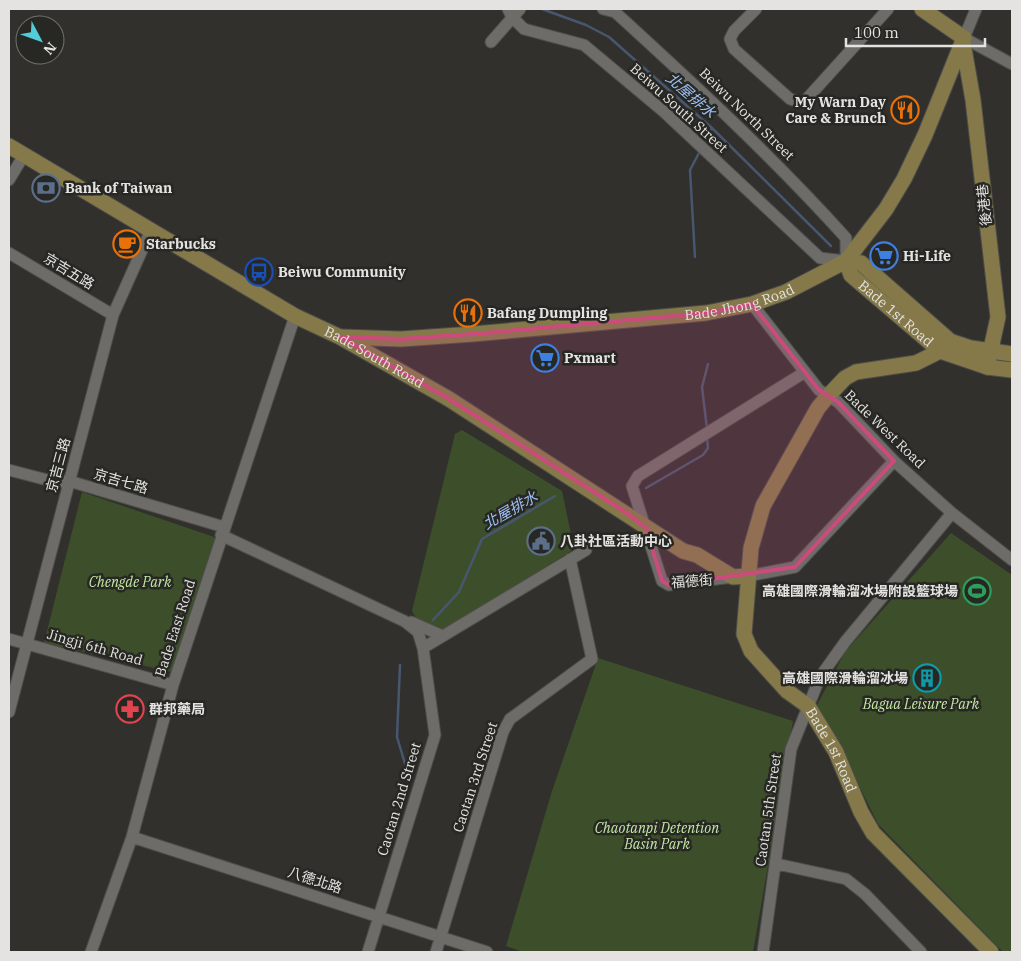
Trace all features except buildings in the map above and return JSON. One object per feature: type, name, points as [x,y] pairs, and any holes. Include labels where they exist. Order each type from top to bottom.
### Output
[{"type":"street","name":"Beiwu North Street","points":[[603,9],[615,12],[726,113],[790,176],[846,238],[846,260]]},
{"type":"street","points":[[756,9],[734,30],[730,39],[734,49],[790,98],[803,103],[888,9]]},
{"type":"street","points":[[922,9],[963,40],[1012,64]]},
{"type":"street","name":"Bade Jhong Road","points":[[340,337],[401,339],[706,313],[752,304],[786,292],[846,260],[869,233],[904,179],[925,135],[976,9]]},
{"type":"street","name":"Beiwu South Street","points":[[515,11],[524,29],[584,45],[681,127],[820,258],[846,260]]},
{"type":"street","points":[[491,42],[515,11]]},
{"type":"street","name":"後港巷","points":[[963,40],[973,100],[986,226],[998,317],[987,367]]},
{"type":"street","name":"Bade South Road","points":[[9,146],[296,316],[340,337],[449,399],[682,550],[741,576]]},
{"type":"street","points":[[9,180],[24,155]]},
{"type":"street","name":"京吉三路","points":[[9,712],[113,314],[151,230]]},
{"type":"street","name":"京吉五路","points":[[9,253],[113,314]]},
{"type":"street","name":"Bade 1st Road","points":[[846,260],[851,275],[964,361],[987,367],[1012,370]]},
{"type":"street","name":"Bade West Road","points":[[752,304],[805,372],[828,396],[838,402],[894,461],[952,513],[1012,560]]},
{"type":"street","name":"Bade East Road","points":[[91,952],[132,837],[172,685],[222,531],[296,316]]},
{"type":"street","name":"Bade 1st Road","points":[[991,952],[873,832],[861,812],[836,752],[808,706],[787,691],[751,650],[744,634],[741,576],[763,506],[818,408],[845,378],[856,372],[916,363],[945,346],[1012,354]]},
{"type":"street","name":"福德街","points":[[805,372],[638,476],[632,486],[662,581],[669,585],[741,576],[795,566],[894,461]]},
{"type":"street","name":"京吉七路","points":[[9,470],[55,482],[69,482],[222,531]]},
{"type":"street","name":"Caotan 5th Street","points":[[763,952],[792,749],[820,677],[844,642],[952,513]]},
{"type":"street","name":"Caotan 2nd Street","points":[[222,531],[404,621],[418,632],[423,648],[435,735],[368,952]]},
{"type":"street","points":[[423,648],[586,550]]},
{"type":"street","name":"Caotan 3rd Street","points":[[436,952],[504,732],[510,719],[592,659],[570,559]]},
{"type":"street","points":[[404,621],[417,623],[443,636]]},
{"type":"street","name":"Jingji 6th Road","points":[[9,639],[172,685]]},
{"type":"street","name":"八德北路","points":[[132,837],[488,952]]},
{"type":"street","points":[[777,864],[846,879],[865,894],[921,952]]},
{"type":"highlighted area","points":[[752,304],[819,390],[838,402],[894,461],[795,567],[669,585],[662,581],[646,528],[628,514],[449,399],[340,337],[401,339],[473,334],[706,313]]},
{"type":"green space","points":[[462,430],[562,491],[574,549],[441,633],[417,620],[412,611],[455,434]]},
{"type":"green space","name":"Chengde Park","points":[[82,492],[217,538],[172,672],[44,643]]},
{"type":"green space","name":"Bagua Leisure Park","points":[[951,533],[1012,575],[1012,952],[1003,952],[878,824],[837,741],[815,709],[845,652]]},
{"type":"green space","name":"Chaotanpi Detention Basin Park","points":[[598,658],[793,721],[753,952],[523,952],[506,946],[552,791]]},
{"type":"waterway","name":"北屋排水","points":[[542,9],[586,25],[609,37],[712,128],[831,246]]},
{"type":"waterway","name":"北屋排水","points":[[703,144],[712,128]]},
{"type":"waterway","name":"北屋排水","points":[[695,257],[690,170],[700,151]]},
{"type":"waterway","name":"北屋排水","points":[[707,429],[702,387],[708,364]]},
{"type":"waterway","name":"北屋排水","points":[[646,488],[703,455],[708,448],[707,437]]},
{"type":"waterway","name":"北屋排水","points":[[433,620],[459,592],[482,539],[555,496]]},
{"type":"waterway","name":"北屋排水","points":[[400,665],[397,737],[406,767]]},
{"type":"place","name":"My Warn Day Care & Brunch","points":[[905,110]]},
{"type":"place","name":"Bank of Taiwan","points":[[46,188]]},
{"type":"place","name":"Starbucks","points":[[127,244]]},
{"type":"place","name":"Hi-Life","points":[[884,256]]},
{"type":"place","name":"Beiwu Community","points":[[259,272]]},
{"type":"place","name":"Bafang Dumpling","points":[[468,313]]},
{"type":"place","name":"Pxmart","points":[[545,358]]},
{"type":"place","name":"八卦社區活動中心","points":[[541,541]]},
{"type":"place","name":"高雄國際滑輪溜冰場附設籃球場","points":[[977,591]]},
{"type":"place","name":"高雄國際滑輪溜冰場","points":[[927,678]]},
{"type":"place","name":"群邦藥局","points":[[130,709]]}]
